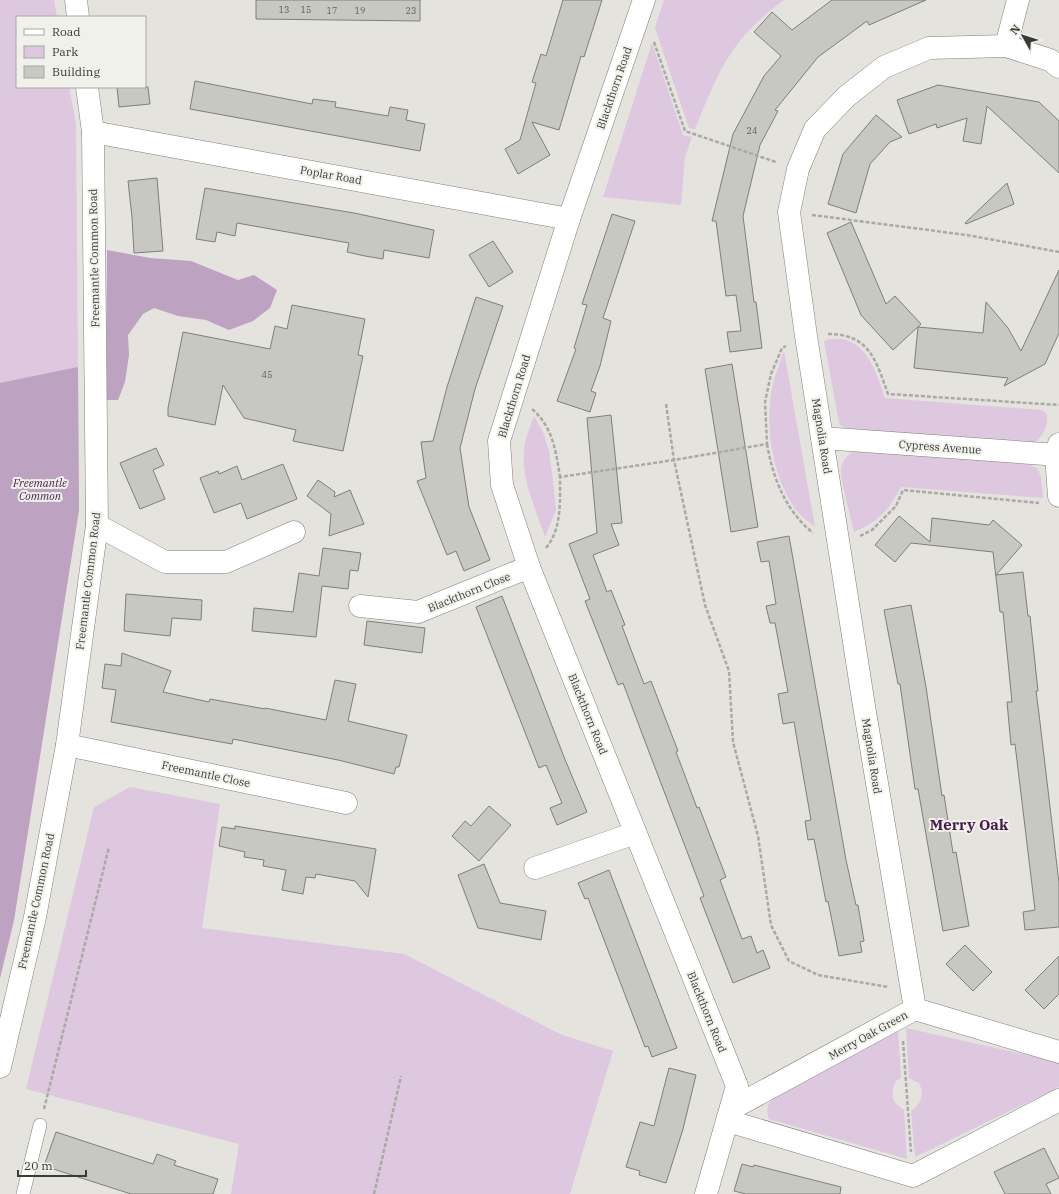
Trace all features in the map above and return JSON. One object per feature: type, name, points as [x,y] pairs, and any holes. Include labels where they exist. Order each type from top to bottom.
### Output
[{"type":"street","points":[[76,0],[78,16]]},
{"type":"street","points":[[1006,46],[1018,0]]},
{"type":"street","name":"Blackthorn Road","points":[[642,3],[569,219],[499,441],[502,485],[529,567],[737,1086],[730,1115],[706,1194]]},
{"type":"street","name":"Magnolia Road","points":[[909,1006],[806,336],[789,212],[798,169],[815,129],[847,96],[884,67],[929,48],[1006,46],[1050,60],[1059,67]]},
{"type":"street","name":"Freemantle Common Road","points":[[0,1068],[35,917],[67,745],[97,525],[93,132],[87,88]]},
{"type":"street","name":"Poplar Road","points":[[93,132],[569,219]]},
{"type":"street","name":"Cypress Avenue","points":[[822,438],[1058,451]]},
{"type":"street","points":[[1051,500],[1058,451]]},
{"type":"street","points":[[97,525],[165,562],[226,562],[294,532]]},
{"type":"street","name":"Blackthorn Close","points":[[360,606],[418,612],[529,567]]},
{"type":"street","name":"Freemantle Close","points":[[67,745],[346,803]]},
{"type":"street","points":[[535,868],[635,833]]},
{"type":"street","name":"Merry Oak Green","points":[[730,1115],[909,1006],[1059,1052]]},
{"type":"street","points":[[730,1115],[913,1185],[1059,1100]]},
{"type":"lane","points":[[23,1194],[40,1124]]},
{"type":"path","points":[[642,3],[685,131],[798,169]]},
{"type":"path","points":[[789,212],[966,235],[1059,252]]},
{"type":"path","points":[[1051,500],[903,490],[896,506],[872,530],[855,539],[838,540],[820,537],[812,532],[793,512],[781,493],[771,469],[767,444],[765,402],[771,374],[782,348],[806,336],[830,334],[848,336],[866,346],[877,366],[888,394],[1059,405]]},
{"type":"path","points":[[514,394],[542,418],[555,445],[560,477],[560,512],[551,542],[529,567]]},
{"type":"path","points":[[666,404],[674,460],[704,605],[729,671],[733,742],[758,836],[771,925],[789,961],[818,975],[880,985],[909,1006],[913,1185]]},
{"type":"path","points":[[560,477],[767,444]]},
{"type":"path","points":[[40,1124],[109,847]]},
{"type":"path","points":[[374,1194],[401,1076]]},
{"type":"green space","name":"Freemantle Common","points":[[0,0],[54,0],[57,16],[16,16],[16,88],[69,88],[76,124],[79,510],[14,920],[0,978]]},
{"type":"green space","points":[[664,0],[784,0],[751,28],[739,42],[720,73],[695,129],[689,128],[655,28]]},
{"type":"green space","points":[[652,43],[683,135],[692,137],[685,157],[681,205],[603,197]]},
{"type":"green space","points":[[107,250],[150,258],[191,261],[238,280],[254,275],[277,290],[270,308],[253,321],[229,330],[206,320],[178,316],[154,308],[143,314],[128,335],[129,355],[125,382],[118,400],[106,400]]},
{"type":"green space","points":[[830,339],[844,339],[861,349],[872,364],[885,398],[1042,410],[1047,414],[1047,423],[1040,437],[1033,444],[843,428],[839,423],[824,341]]},
{"type":"green space","points":[[784,351],[815,527],[797,511],[789,500],[778,474],[771,445],[769,417],[771,396],[775,377]]},
{"type":"green space","points":[[78,367],[79,510],[14,920],[0,978],[0,383]]},
{"type":"green space","points":[[534,416],[543,432],[549,451],[556,510],[545,537],[529,491],[524,467],[525,443]]},
{"type":"green space","points":[[863,448],[1027,464],[1037,468],[1041,477],[1043,498],[901,487],[892,503],[882,514],[870,524],[854,532],[841,468],[846,457]]},
{"type":"green space","points":[[130,787],[220,804],[202,928],[404,954],[562,1035],[613,1051],[570,1194],[231,1194],[239,1144],[26,1089],[94,807]]},
{"type":"green space","points":[[906,1028],[1059,1062],[1059,1087],[915,1157],[911,1111],[920,1102],[922,1091],[919,1083],[909,1078]]},
{"type":"green space","points":[[898,1030],[901,1078],[896,1081],[892,1094],[894,1101],[904,1110],[907,1159],[769,1119],[768,1108],[769,1103],[773,1098]]},
{"type":"building","points":[[256,0],[420,0],[420,21],[256,19]]},
{"type":"building","points":[[563,0],[602,0],[584,57],[581,56],[559,130],[532,122],[550,155],[518,174],[505,149],[520,140],[536,83],[532,82],[541,54],[546,56]]},
{"type":"building","points":[[832,0],[926,0],[869,25],[867,21],[818,57],[775,110],[778,111],[760,145],[743,216],[754,302],[756,302],[762,348],[730,352],[727,332],[741,331],[736,295],[726,296],[716,221],[712,221],[733,134],[764,76],[781,56],[754,32],[772,12],[792,30]]},
{"type":"building","points":[[195,81],[312,104],[313,99],[336,102],[335,107],[388,116],[390,107],[408,110],[406,120],[425,124],[420,151],[190,109]]},
{"type":"building","points":[[938,85],[1039,102],[1059,121],[1059,173],[987,106],[981,144],[963,141],[967,118],[937,128],[936,124],[909,134],[897,100]]},
{"type":"building","points":[[148,87],[150,104],[119,107],[117,88]]},
{"type":"building","points":[[876,115],[902,137],[890,142],[870,164],[856,213],[828,204],[843,154]]},
{"type":"building","points":[[157,178],[163,251],[134,253],[128,181]]},
{"type":"building","points":[[1007,183],[1014,204],[966,224],[965,223]]},
{"type":"building","points":[[205,188],[354,213],[434,230],[429,258],[384,250],[383,259],[365,256],[347,252],[349,243],[237,223],[235,236],[217,232],[215,242],[196,239]]},
{"type":"building","points":[[612,214],[635,221],[603,318],[611,321],[600,366],[591,391],[596,393],[590,412],[557,401],[576,349],[574,348],[587,305],[582,304]]},
{"type":"building","points":[[851,222],[886,304],[895,296],[921,324],[893,350],[861,315],[827,233]]},
{"type":"building","points":[[493,241],[513,272],[489,287],[469,255]]},
{"type":"building","points":[[1059,270],[1059,333],[1045,364],[1004,386],[1008,378],[914,368],[918,327],[983,333],[986,302],[1008,328],[1021,351]]},
{"type":"building","points":[[476,297],[503,306],[475,389],[460,448],[469,507],[490,560],[464,571],[456,551],[447,555],[417,481],[426,478],[421,442],[433,441],[447,387]]},
{"type":"building","points":[[292,305],[365,319],[358,355],[363,356],[343,451],[293,441],[296,430],[244,418],[223,385],[215,425],[168,416],[168,408],[183,332],[270,349],[275,326],[287,329]]},
{"type":"building","points":[[732,364],[758,527],[731,532],[705,369]]},
{"type":"building","points":[[611,415],[622,523],[611,524],[619,545],[593,555],[607,592],[611,590],[625,625],[622,626],[644,684],[651,681],[678,751],[676,752],[697,808],[699,807],[726,877],[720,880],[742,939],[751,936],[757,953],[763,950],[770,968],[733,983],[700,898],[704,896],[623,683],[618,685],[585,601],[590,599],[569,544],[597,533],[587,418]]},
{"type":"building","points":[[156,448],[164,465],[153,470],[165,499],[140,509],[120,463]]},
{"type":"building","points":[[283,464],[297,499],[247,519],[241,503],[214,513],[200,478],[218,471],[219,474],[237,466],[242,480]]},
{"type":"building","points":[[318,480],[335,492],[334,497],[350,490],[364,524],[329,536],[331,514],[307,496]]},
{"type":"building","points":[[899,516],[930,542],[932,518],[989,525],[993,520],[1022,545],[996,575],[1023,572],[1028,616],[1030,616],[1038,691],[1036,691],[1059,883],[1059,927],[1025,930],[1023,912],[1035,910],[1015,744],[1011,745],[1007,702],[1012,702],[1003,612],[1000,612],[993,552],[911,543],[895,562],[875,545]]},
{"type":"building","points":[[789,536],[846,860],[856,905],[858,905],[864,941],[860,942],[862,952],[839,956],[828,901],[826,902],[814,839],[808,840],[805,821],[811,820],[794,722],[783,724],[778,694],[788,692],[775,623],[770,623],[766,606],[776,604],[769,561],[761,562],[757,542]]},
{"type":"building","points":[[323,548],[361,553],[358,571],[350,570],[348,589],[322,586],[316,637],[252,631],[254,608],[293,612],[299,573],[319,576]]},
{"type":"building","points":[[126,594],[202,600],[201,620],[172,618],[170,636],[124,631]]},
{"type":"building","points":[[502,596],[564,757],[587,812],[557,825],[550,808],[562,803],[546,765],[539,768],[476,607]]},
{"type":"building","points":[[911,605],[926,687],[942,796],[944,795],[953,853],[956,852],[969,926],[943,931],[918,789],[915,789],[900,684],[898,684],[884,610]]},
{"type":"building","points":[[367,621],[425,628],[422,653],[364,645]]},
{"type":"building","points":[[122,653],[171,671],[163,692],[209,702],[210,699],[326,720],[335,680],[356,684],[348,721],[407,735],[399,767],[396,767],[394,774],[338,760],[233,739],[232,744],[111,722],[116,690],[102,688],[105,664],[121,666]]},
{"type":"building","points":[[489,806],[511,825],[479,861],[452,836],[465,821],[471,826]]},
{"type":"building","points":[[235,826],[376,849],[368,897],[355,881],[316,874],[315,878],[306,877],[303,894],[282,890],[286,870],[263,866],[264,860],[244,857],[245,852],[219,846],[222,827],[235,829]]},
{"type":"building","points":[[484,864],[500,903],[546,911],[541,940],[478,928],[458,875]]},
{"type":"building","points":[[609,870],[677,1048],[652,1057],[648,1046],[645,1047],[588,898],[585,899],[578,883]]},
{"type":"building","points":[[965,945],[992,972],[973,991],[946,964]]},
{"type":"building","points":[[1059,956],[1059,994],[1044,1009],[1025,990]]},
{"type":"building","points":[[669,1068],[696,1075],[683,1129],[666,1183],[639,1175],[640,1171],[626,1167],[640,1122],[654,1126]]},
{"type":"building","points":[[56,1132],[153,1164],[157,1154],[176,1161],[174,1165],[218,1179],[213,1194],[131,1194],[44,1166]]},
{"type":"building","points":[[1044,1148],[1059,1178],[1046,1184],[1051,1194],[1005,1194],[994,1172]]},
{"type":"building","points":[[742,1164],[753,1167],[754,1165],[841,1187],[840,1194],[746,1194],[734,1191]]},
{"type":"district","name":"Merry Oak","points":[[969,824]]}]
